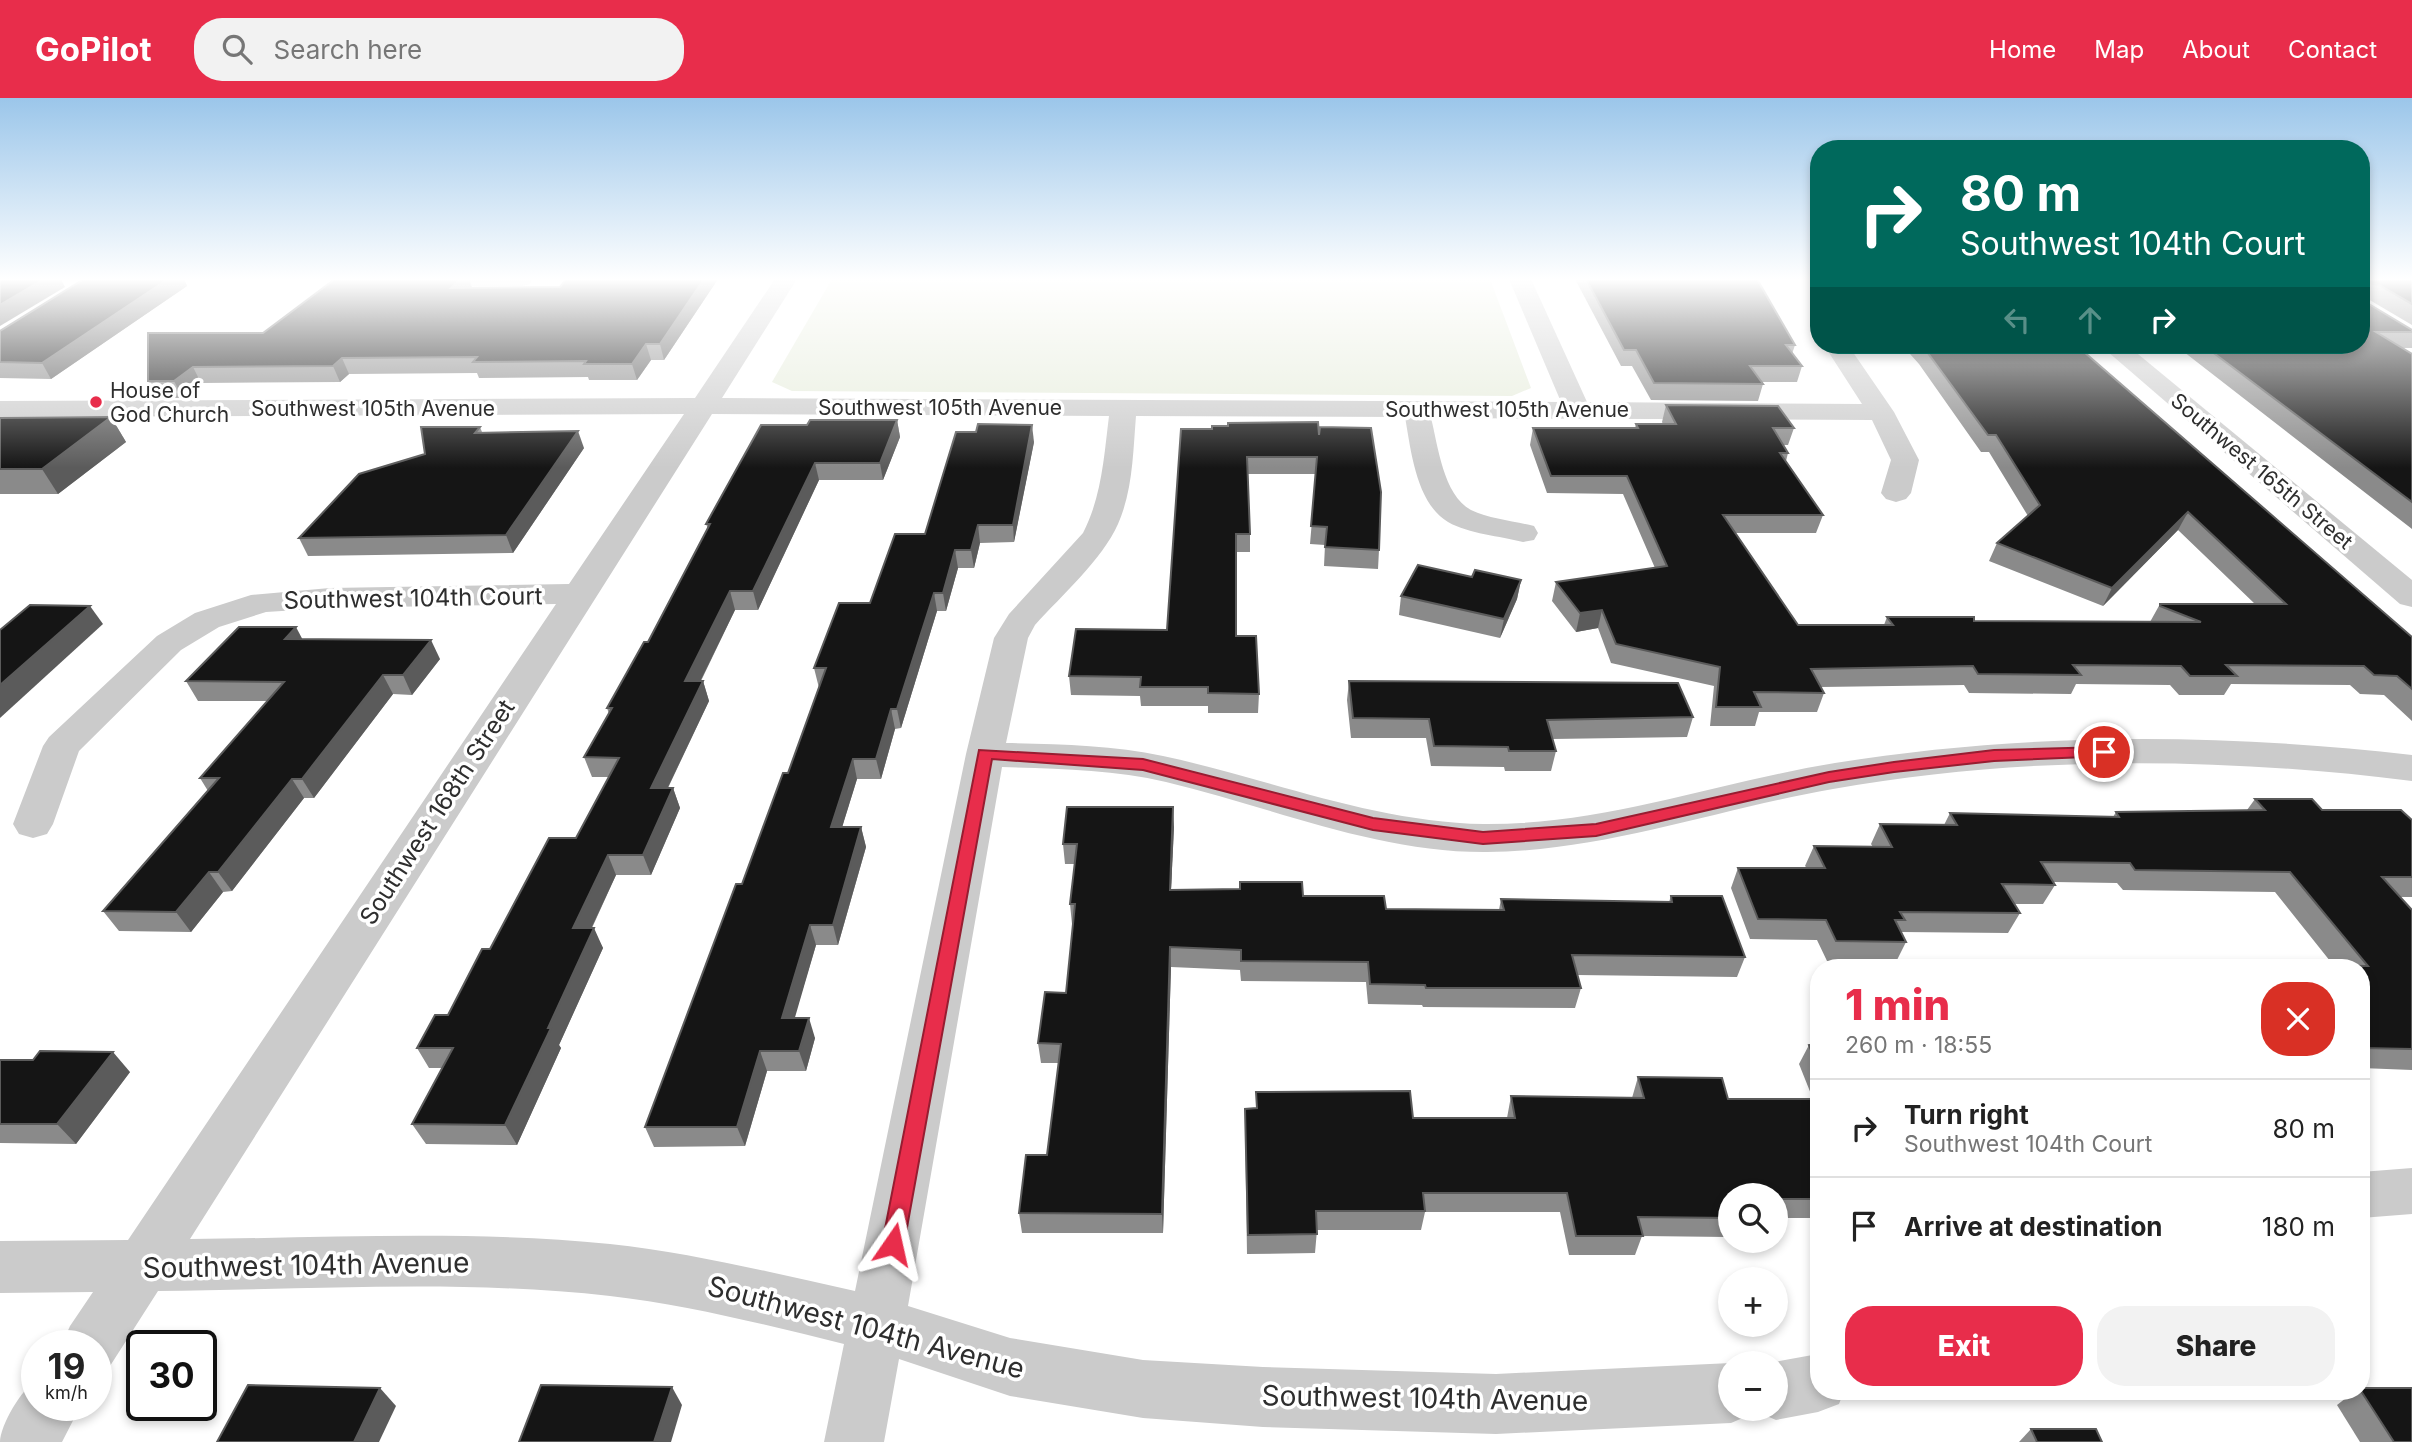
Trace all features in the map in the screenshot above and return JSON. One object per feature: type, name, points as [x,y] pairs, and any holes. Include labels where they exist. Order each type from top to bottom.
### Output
[{"type":"street","name":"Southwest 168th Street","points":[[100,1330],[578,594],[746,342]]},
{"type":"street","points":[[1548,342],[1577,409]]},
{"type":"street","points":[[1842,354],[1881,412],[1905,460],[1896,493]]},
{"type":"street","name":"Southwest 165th Street","points":[[2123,354],[2412,597]]},
{"type":"street","name":"Southwest 105th Avenue","points":[[0,409],[705,407],[1881,412]]},
{"type":"street","points":[[854,1442],[985,754],[1011,638],[1021,621],[1096,537],[1113,503],[1122,408]]},
{"type":"street","points":[[1416,409],[1434,479],[1449,507],[1458,515],[1523,533]]},
{"type":"street","name":"Southwest 104th Court","points":[[33,824],[62,746],[110,697],[177,637],[207,620],[248,605],[297,599],[578,594]]},
{"type":"street","points":[[985,754],[1143,765],[1373,824],[1483,838],[1596,830],[1829,777],[1994,755],[2204,752],[2412,768]]},
{"type":"street","points":[[2370,1194],[2412,1191]]},
{"type":"street","name":"Southwest 104th Avenue","points":[[0,1267],[510,1262],[610,1270],[703,1283],[877,1324],[1010,1367],[1143,1389],[1263,1397],[1496,1405],[1718,1394]]},
{"type":"street","points":[[1788,1388],[1810,1384]]},
{"type":"street","points":[[27,1442],[41,1421]]},
{"type":"green space","points":[[795,342],[1514,342],[1531,388],[1512,396],[792,391],[772,382]]},
{"type":"building","points":[[0,342],[74,342],[42,363],[0,362]]},
{"type":"building","points":[[148,342],[662,342],[646,344],[632,364],[584,364],[586,361],[473,362],[477,357],[342,358],[333,366],[193,367],[174,381],[148,381]]},
{"type":"building","points":[[1620,342],[1793,342],[1795,345],[1786,345],[1802,366],[1750,366],[1763,384],[1654,383],[1636,350],[1624,350]]},
{"type":"building","points":[[2370,342],[2392,342],[2412,354],[2412,502],[2215,354],[2370,354]]},
{"type":"building","points":[[1929,354],[2086,354],[2412,637],[2412,689],[2397,676],[2374,675],[2364,666],[2226,665],[2237,676],[2190,676],[2181,666],[2073,665],[2081,675],[1978,674],[1973,666],[1811,669],[1824,693],[1754,692],[1761,707],[1716,707],[1720,667],[1616,644],[1602,610],[1580,613],[1556,582],[1667,566],[1627,476],[1551,476],[1533,428],[1638,428],[1636,424],[1676,424],[1666,405],[1778,406],[1794,428],[1773,428],[1788,453],[1780,453],[1823,515],[1723,515],[1798,625],[1893,625],[1887,617],[1974,617],[1974,621],[2201,622],[2160,604],[2286,604],[2188,512],[2112,588],[1997,543],[2040,505],[1996,435],[1988,435]]},
{"type":"building","points":[[111,417],[42,469],[0,469],[0,418]]},
{"type":"building","points":[[810,420],[897,420],[880,463],[815,463],[753,591],[730,591],[685,681],[703,681],[651,788],[673,788],[643,855],[608,855],[573,928],[594,928],[505,1125],[412,1124],[453,1048],[417,1048],[435,1015],[448,1015],[482,949],[490,949],[549,838],[576,838],[619,758],[584,757],[612,708],[607,708],[644,642],[648,642],[710,524],[706,524],[761,425],[807,425]]},
{"type":"building","points":[[1318,422],[1319,435],[1320,427],[1371,428],[1381,492],[1379,550],[1325,547],[1327,527],[1311,526],[1317,457],[1247,457],[1250,534],[1236,534],[1236,636],[1256,636],[1259,694],[1208,693],[1208,687],[1140,687],[1141,677],[1069,676],[1076,629],[1167,630],[1181,429],[1212,429],[1212,426],[1228,426],[1228,423]]},
{"type":"building","points":[[978,424],[1032,425],[1013,525],[978,525],[971,550],[955,550],[943,593],[934,593],[897,709],[891,709],[876,759],[853,759],[831,827],[861,827],[833,925],[810,925],[782,1018],[809,1018],[799,1051],[760,1051],[737,1127],[645,1127],[736,884],[742,884],[783,773],[788,773],[826,668],[814,668],[839,603],[870,603],[895,534],[925,534],[956,432],[976,432]]},
{"type":"building","points":[[421,427],[480,427],[475,433],[578,431],[506,535],[299,538],[359,474],[425,454]]},
{"type":"building","points":[[1418,565],[1472,577],[1475,570],[1521,580],[1504,619],[1401,596]]},
{"type":"building","points":[[30,605],[90,606],[0,685],[0,630]]},
{"type":"building","points":[[239,627],[296,627],[285,639],[431,640],[403,675],[383,675],[302,779],[292,779],[218,872],[209,872],[176,912],[103,911],[219,778],[200,778],[284,682],[186,681]]},
{"type":"building","points":[[1349,681],[1678,683],[1693,717],[1547,720],[1556,751],[1434,746],[1429,719],[1353,718]]},
{"type":"building","points":[[2255,799],[2312,799],[2322,810],[2401,810],[2412,820],[2412,877],[2382,877],[2412,910],[2412,1049],[2370,1048],[2370,959],[2362,959],[2290,872],[2135,870],[2130,863],[2041,862],[2055,885],[2002,884],[2020,913],[1900,912],[1905,920],[1895,920],[1906,942],[1836,941],[1826,920],[1758,919],[1738,868],[1825,868],[1814,846],[1892,847],[1880,824],[1957,825],[1950,813],[2119,817],[2116,812],[2265,810]]},
{"type":"building","points":[[1067,807],[1173,807],[1170,890],[1240,889],[1240,882],[1302,882],[1303,896],[1384,896],[1386,909],[1504,910],[1501,899],[1672,902],[1671,896],[1722,896],[1745,957],[1572,955],[1581,988],[1426,988],[1425,985],[1370,984],[1368,962],[1241,961],[1241,950],[1170,947],[1162,1214],[1019,1213],[1026,1155],[1047,1155],[1061,1044],[1038,1043],[1045,992],[1066,993],[1075,904],[1070,904],[1077,844],[1063,844]]},
{"type":"building","points":[[40,1051],[113,1052],[57,1124],[0,1124],[0,1060],[33,1060]]},
{"type":"building","points":[[1638,1077],[1722,1078],[1728,1099],[1810,1099],[1810,1199],[1788,1199],[1788,1183],[1718,1183],[1718,1218],[1638,1217],[1643,1236],[1576,1236],[1567,1193],[1423,1193],[1425,1211],[1316,1211],[1317,1234],[1248,1235],[1245,1109],[1257,1108],[1256,1092],[1410,1091],[1413,1118],[1515,1118],[1511,1096],[1644,1098]]},
{"type":"building","points":[[248,1385],[380,1388],[354,1442],[217,1442]]},
{"type":"building","points":[[541,1385],[672,1387],[654,1442],[519,1442]]},
{"type":"building","points":[[2370,1388],[2412,1388],[2412,1442],[2394,1442],[2367,1400],[2370,1400]]},
{"type":"building","points":[[2031,1429],[2096,1429],[2102,1442],[2037,1442]]},
{"type":"place","name":"House of God Church","points":[[96,402]]},
{"type":"route","points":[[893,1244],[985,754],[1128,762],[1165,769],[1373,824],[1427,833],[1483,838],[1531,837],[1596,830],[1829,777],[1894,767],[1994,755],[2104,752]]}]
